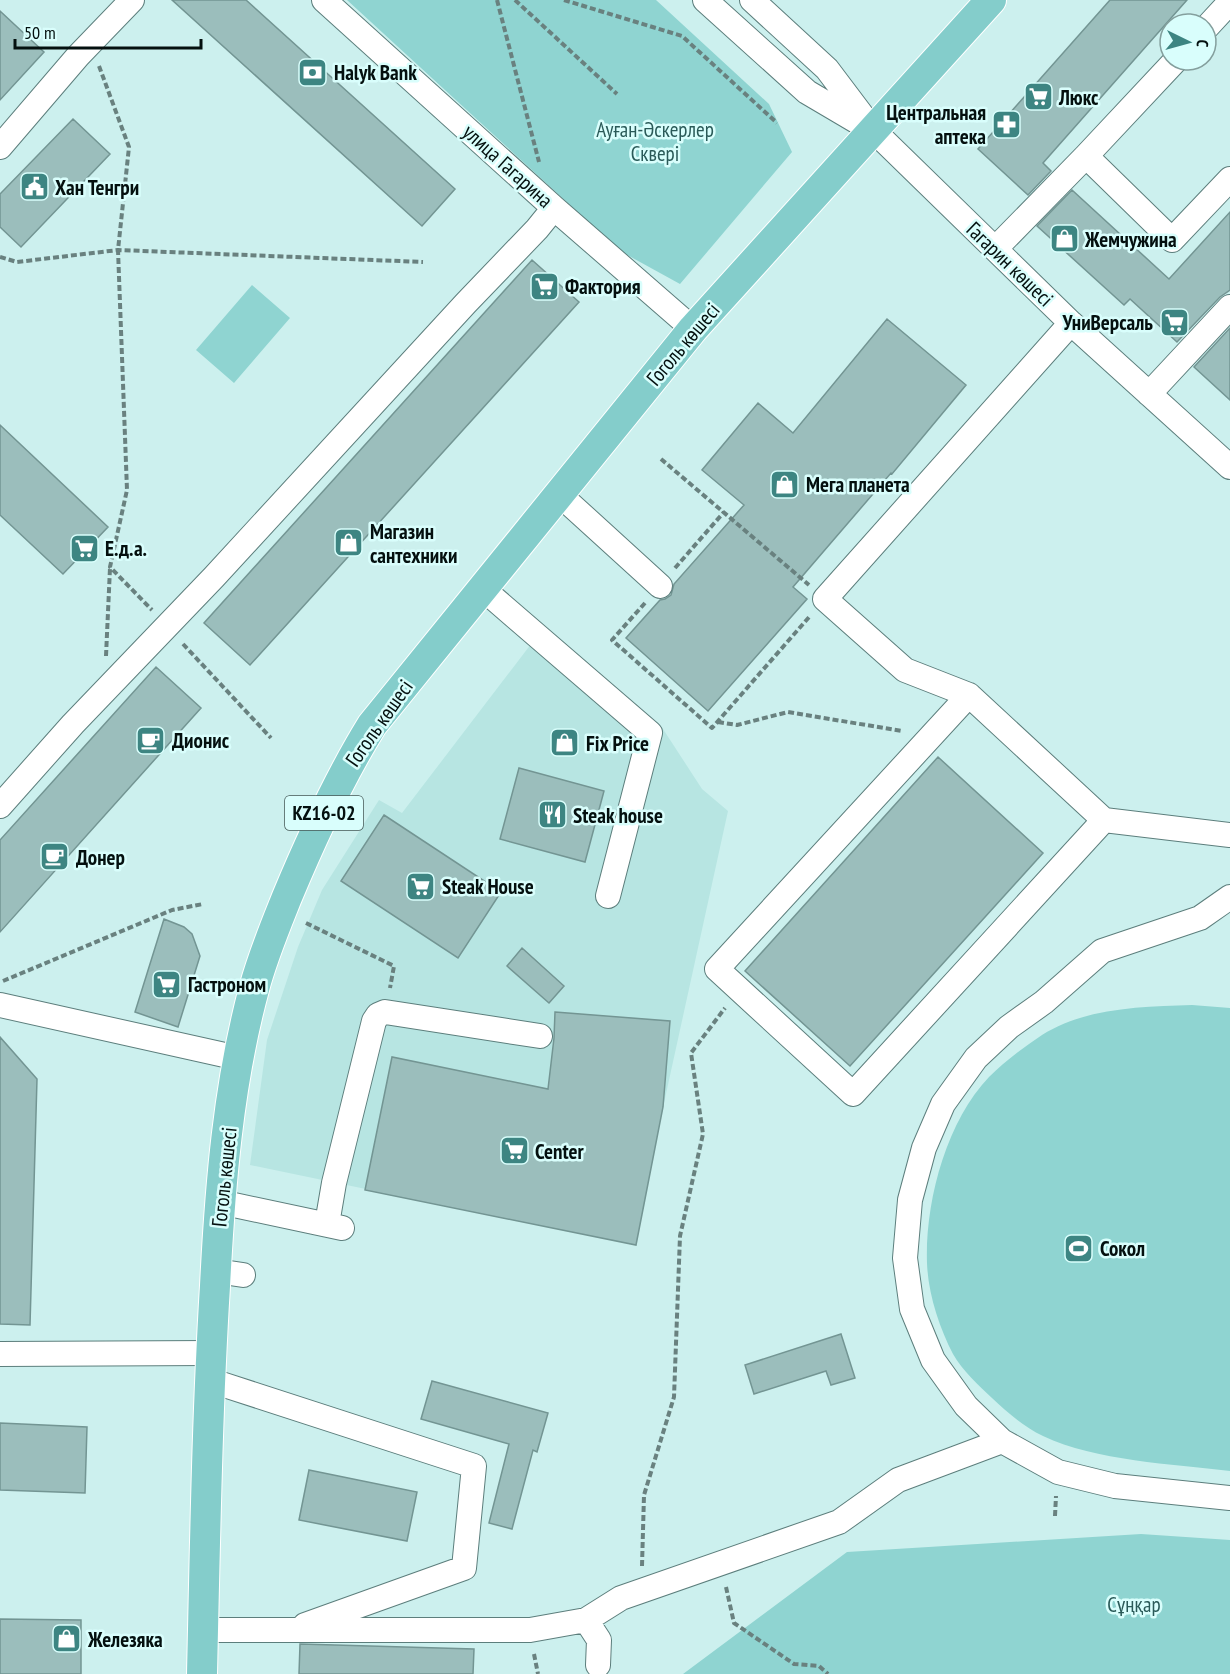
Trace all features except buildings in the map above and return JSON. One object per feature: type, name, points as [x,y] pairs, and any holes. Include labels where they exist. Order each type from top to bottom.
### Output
[{"type":"main road","name":"Гоголь көшесі","points":[[202,1674],[210,1367],[229,1273],[220,1202],[238,1058],[254,988],[278,920],[302,862],[348,764],[372,725],[693,329],[991,0]]},
{"type":"street","points":[[0,147],[132,0]]},
{"type":"street","name":"улица Гагарина","points":[[324,0],[554,208],[693,329]]},
{"type":"street","name":"Гагарин көшесі","points":[[705,0],[807,92],[873,130]]},
{"type":"street","name":"Гагарин көшесі","points":[[752,0],[826,69],[873,130],[1071,323],[1230,467]]},
{"type":"street","points":[[1218,15],[1230,2]]},
{"type":"street","points":[[995,249],[1165,72]]},
{"type":"street","points":[[1086,156],[1172,240],[1230,179]]},
{"type":"street","points":[[0,806],[537,229],[554,208]]},
{"type":"street","points":[[1149,394],[1230,307]]},
{"type":"street","points":[[1071,323],[825,599],[905,669],[969,695],[1104,820],[1230,835]]},
{"type":"street","points":[[560,494],[660,586]]},
{"type":"street","points":[[483,589],[650,734],[609,896]]},
{"type":"street","points":[[969,695],[717,969],[853,1094],[1104,820]]},
{"type":"street","points":[[1230,897],[1200,918],[1102,951],[1061,988],[1009,1027],[976,1058],[943,1104],[924,1148],[910,1200],[905,1258],[912,1309],[933,1360],[966,1406],[1002,1441],[1058,1472],[1114,1486],[1230,1498]]},
{"type":"street","points":[[0,1005],[238,1058]]},
{"type":"street","points":[[220,1202],[334,1226],[334,1183],[374,1021],[385,1011],[540,1036]]},
{"type":"street","points":[[0,1354],[210,1367],[474,1466],[464,1568],[290,1630]]},
{"type":"street","points":[[203,1630],[530,1630],[586,1620],[621,1598],[839,1522],[898,1480],[1002,1441]]},
{"type":"street","points":[[586,1620],[599,1640],[598,1665]]},
{"type":"path","points":[[497,0],[541,170]]},
{"type":"path","points":[[516,0],[617,94]]},
{"type":"path","points":[[564,0],[682,36],[777,123]]},
{"type":"path","points":[[91,43],[129,147],[118,250],[127,490],[110,567],[104,692]]},
{"type":"path","points":[[0,257],[17,262],[118,250],[423,262]]},
{"type":"path","points":[[661,459],[724,512],[825,599],[712,728],[612,640],[724,512]]},
{"type":"path","points":[[110,567],[271,738]]},
{"type":"path","points":[[718,722],[737,725],[788,712],[932,736]]},
{"type":"path","points":[[0,982],[172,910],[203,904]]},
{"type":"path","points":[[302,922],[394,966],[385,1011]]},
{"type":"path","points":[[641,1591],[644,1495],[674,1397],[680,1236],[704,1134],[691,1053],[739,988]]},
{"type":"path","points":[[720,1563],[734,1623],[794,1664],[819,1666],[828,1674]]},
{"type":"shaded area","points":[[544,627],[663,729],[702,789],[728,811],[662,1112],[636,1245],[250,1165],[267,1040],[298,947],[322,890],[379,800],[402,813]]},
{"type":"green space","name":"Ауған-Әскерлер Сквері","points":[[347,0],[656,0],[769,104],[792,152],[680,284],[620,251]]},
{"type":"green space","points":[[252,285],[290,318],[234,383],[196,350]]},
{"type":"green space","name":"Сокол","points":[[1192,1005],[1230,1008],[1230,1471],[1159,1463],[1086,1451],[1043,1436],[1029,1428],[1010,1414],[971,1378],[957,1360],[939,1321],[932,1298],[927,1263],[930,1215],[941,1164],[961,1116],[989,1077],[1015,1054],[1042,1035],[1077,1019],[1115,1010]]},
{"type":"green space","name":"Сұңқар","points":[[1141,1534],[1230,1540],[1230,1674],[683,1674],[847,1552]]},
{"type":"place","name":"Halyk Bank","points":[[313,72]]},
{"type":"place","name":"Люкс","points":[[1038,97]]},
{"type":"place","name":"Центральная аптека","points":[[1007,124]]},
{"type":"place","name":"Хан Тенгри","points":[[34,187]]},
{"type":"place","name":"Жемчужина","points":[[1064,239]]},
{"type":"place","name":"Фактория","points":[[544,286]]},
{"type":"place","name":"УниВерсаль","points":[[1174,322]]},
{"type":"place","name":"Мега планета","points":[[785,484]]},
{"type":"place","name":"Магазин сантехники","points":[[349,543]]},
{"type":"place","name":"Е.д.а.","points":[[84,548]]},
{"type":"place","name":"Дионис","points":[[151,740]]},
{"type":"place","name":"Fix Price","points":[[565,743]]},
{"type":"place","name":"Steak house","points":[[552,815]]},
{"type":"place","name":"Донер","points":[[55,857]]},
{"type":"place","name":"Steak House","points":[[421,886]]},
{"type":"place","name":"Гастроном","points":[[167,984]]},
{"type":"place","name":"Center","points":[[514,1151]]},
{"type":"place","name":"Сокол","points":[[1079,1248]]},
{"type":"place","name":"Железяка","points":[[67,1639]]}]
